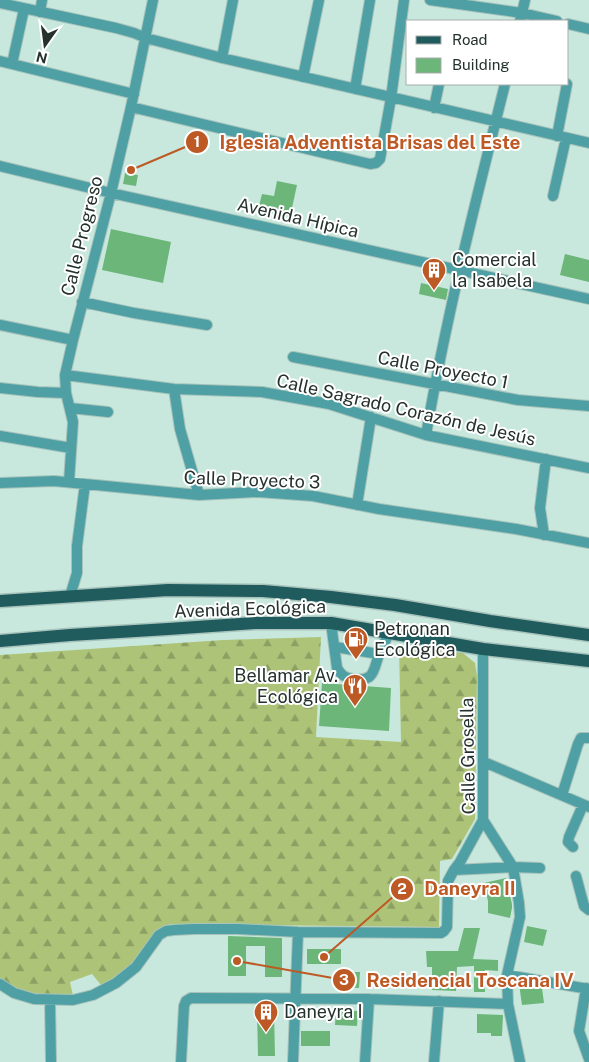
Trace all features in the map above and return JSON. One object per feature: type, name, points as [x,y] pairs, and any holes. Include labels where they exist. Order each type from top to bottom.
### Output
[{"type":"main road","points":[[0,601],[168,590],[264,591],[394,605],[589,635]]},
{"type":"main road","name":"Avenida Ecológica","points":[[0,641],[256,623],[331,623],[483,649],[589,661]]},
{"type":"street","points":[[40,12],[42,0]]},
{"type":"street","name":"Calle Progreso","points":[[69,482],[73,422],[66,393],[66,376],[72,340],[111,192],[154,0]]},
{"type":"street","points":[[222,58],[233,0]]},
{"type":"street","points":[[303,77],[319,0]]},
{"type":"street","points":[[355,89],[370,0]]},
{"type":"street","points":[[131,107],[370,164],[376,163],[380,159],[391,98],[404,0]]},
{"type":"street","points":[[430,0],[547,20]]},
{"type":"street","points":[[521,17],[525,0]]},
{"type":"street","points":[[0,3],[116,28],[222,58],[589,143]]},
{"type":"street","points":[[12,64],[24,9]]},
{"type":"street","points":[[569,24],[589,29]]},
{"type":"street","points":[[0,61],[134,94]]},
{"type":"street","points":[[434,108],[439,85]]},
{"type":"street","points":[[426,435],[434,385],[504,85]]},
{"type":"street","points":[[553,196],[568,85]]},
{"type":"street","name":"Avenida Hípica","points":[[0,166],[589,299]]},
{"type":"street","points":[[82,302],[134,313],[207,324]]},
{"type":"street","points":[[0,325],[72,340]]},
{"type":"street","name":"Calle Proyecto 1","points":[[293,357],[518,400],[589,406]]},
{"type":"street","name":"Calle Sagrado Corazón de Jesús","points":[[66,376],[174,389],[262,392],[329,404],[426,435],[589,468]]},
{"type":"street","points":[[0,388],[66,393]]},
{"type":"street","points":[[174,389],[180,429],[199,495]]},
{"type":"street","points":[[70,408],[108,412]]},
{"type":"street","points":[[357,504],[371,417]]},
{"type":"street","points":[[0,436],[71,448]]},
{"type":"street","points":[[544,535],[540,508],[546,460]]},
{"type":"street","name":"Calle Proyecto 3","points":[[0,483],[47,481],[199,495],[258,492],[313,496],[379,509],[516,528],[589,543]]},
{"type":"street","points":[[70,596],[77,573],[77,546],[85,484]]},
{"type":"street","points":[[331,623],[337,668],[345,677],[351,679],[361,679],[373,673],[389,632]]},
{"type":"street","points":[[335,647],[379,654]]},
{"type":"street","name":"Calle Grosella","points":[[483,649],[483,820],[513,867],[519,903],[520,917],[506,975],[508,1004],[520,1062]]},
{"type":"street","points":[[562,795],[578,744],[581,738],[589,738]]},
{"type":"street","points":[[484,762],[586,806],[569,837],[568,842],[573,847]]},
{"type":"street","points":[[0,984],[14,993],[34,999],[73,1000],[93,995],[116,983],[136,967],[159,934],[166,931],[194,929],[441,933],[447,927],[448,881],[483,820]]},
{"type":"street","points":[[454,870],[513,867],[540,868]]},
{"type":"street","points":[[576,876],[584,906],[589,910]]},
{"type":"street","points":[[293,1062],[298,932]]},
{"type":"street","points":[[506,975],[588,988],[579,1031],[589,1059]]},
{"type":"street","points":[[181,1062],[184,1006],[190,998],[369,999],[508,1004]]},
{"type":"street","points":[[365,1062],[369,999]]},
{"type":"street","points":[[50,1000],[51,1062]]},
{"type":"street","points":[[434,1062],[439,1001]]},
{"type":"green space","points":[[321,637],[316,737],[401,742],[399,646],[463,653],[475,663],[477,676],[475,819],[452,859],[440,861],[439,927],[170,924],[152,948],[120,974],[101,985],[92,974],[70,982],[73,996],[35,996],[16,989],[0,978],[0,655],[223,640]]},
{"type":"building","points":[[125,173],[138,175],[136,186],[123,184]]},
{"type":"building","points":[[277,181],[297,185],[290,217],[258,210],[262,194],[274,196]]},
{"type":"building","points":[[111,229],[171,242],[163,283],[102,270]]},
{"type":"building","points":[[565,254],[589,260],[589,282],[560,275]]},
{"type":"building","name":"Comercial la Isabela","points":[[421,283],[448,289],[446,300],[419,294]]},
{"type":"building","name":"Bellamar Av. Ecológica","points":[[322,683],[391,688],[389,731],[319,726]]},
{"type":"building","points":[[506,878],[512,904],[510,918],[488,913],[488,901],[484,883]]},
{"type":"building","points":[[527,926],[547,930],[543,946],[524,942]]},
{"type":"building","points":[[464,928],[480,928],[473,959],[498,960],[498,971],[485,970],[485,992],[474,992],[474,966],[457,967],[456,991],[432,990],[432,967],[427,967],[426,951],[458,951]]},
{"type":"building","points":[[228,936],[282,938],[282,977],[265,977],[265,946],[246,946],[246,976],[228,976]]},
{"type":"building","points":[[307,949],[341,949],[341,964],[307,964]]},
{"type":"building","points":[[337,972],[360,972],[359,988],[337,987]]},
{"type":"building","points":[[519,984],[542,988],[544,1003],[522,1005]]},
{"type":"building","name":"Daneyra I","points":[[257,1010],[274,1010],[275,1056],[258,1056]]},
{"type":"building","points":[[336,1010],[358,1011],[357,1026],[335,1025]]},
{"type":"building","points":[[477,1014],[503,1015],[502,1036],[491,1036],[491,1033],[477,1033]]},
{"type":"building","points":[[301,1031],[330,1031],[330,1046],[301,1046]]},
{"type":"place","name":"Iglesia Adventista Brisas del Este","points":[[131,170]]},
{"type":"place","name":"Comercial la Isabela","points":[[434,291]]},
{"type":"place","name":"Petronan Ecológica","points":[[356,660]]},
{"type":"place","name":"Bellamar Av. Ecológica","points":[[355,707]]},
{"type":"place","name":"Daneyra II","points":[[324,957]]},
{"type":"place","name":"Residencial Toscana IV","points":[[237,961]]},
{"type":"place","name":"Daneyra I","points":[[266,1033]]}]
